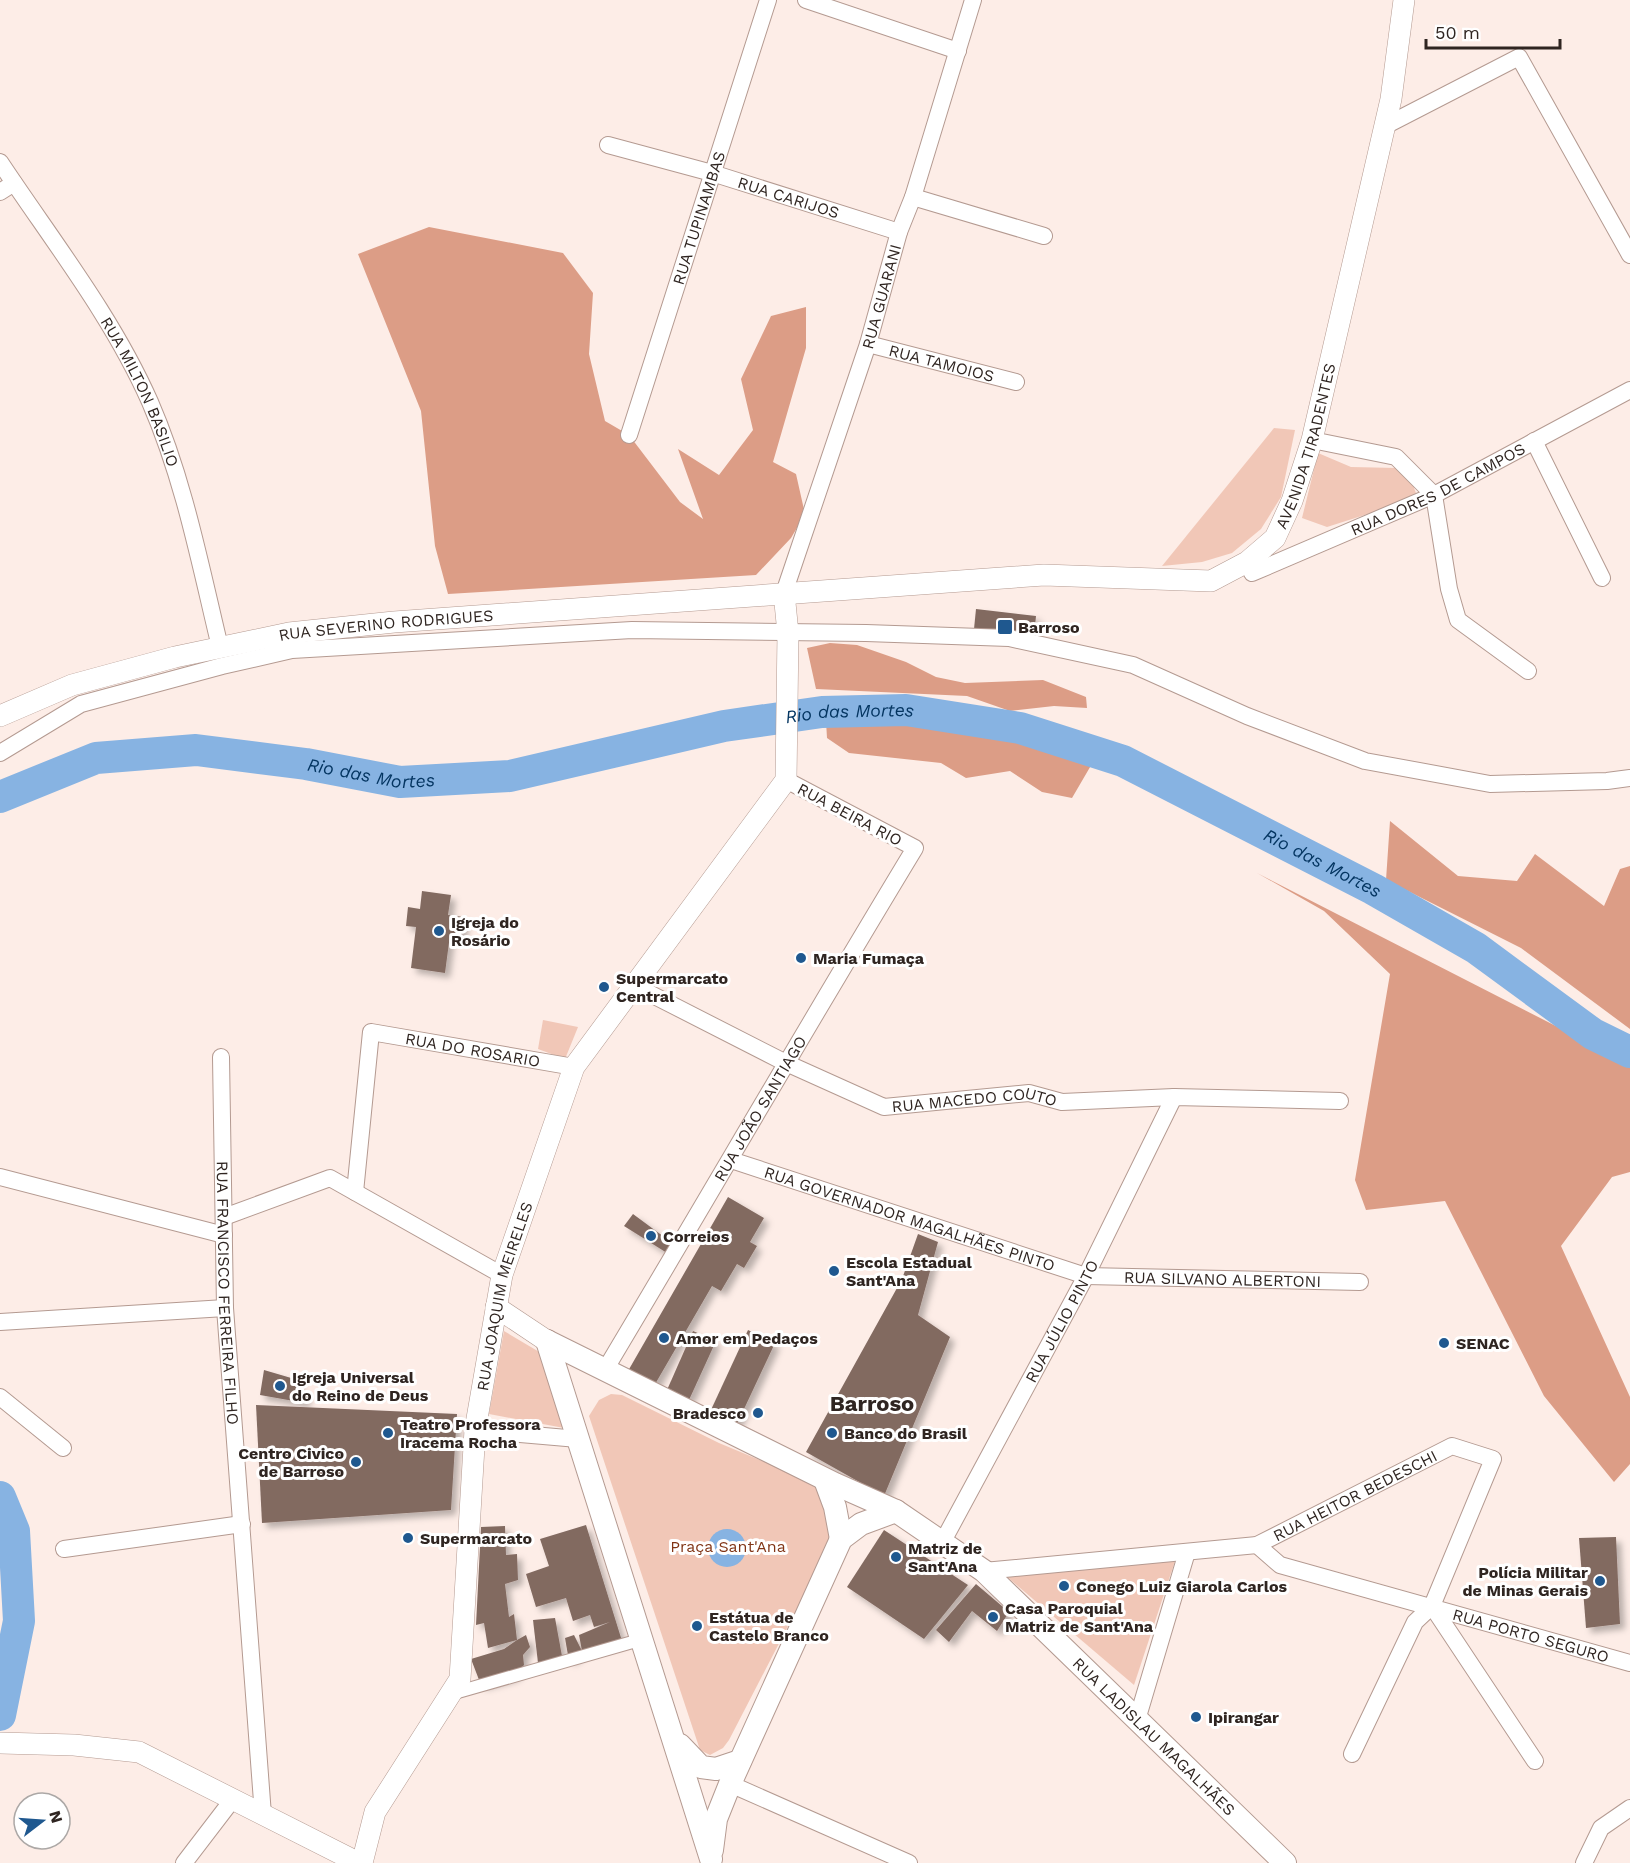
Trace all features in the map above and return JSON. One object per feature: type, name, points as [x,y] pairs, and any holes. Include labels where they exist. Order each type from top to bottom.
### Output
[{"type":"main road","name":"RUA LADISLAU MAGALHÃES","points":[[547,1341],[825,1480],[896,1511],[984,1571],[1285,1863]]},
{"type":"main road","points":[[547,1341],[712,1861]]},
{"type":"main road","points":[[825,1480],[836,1507],[842,1539]]},
{"type":"main road","points":[[712,1861],[716,1819],[730,1784],[842,1539],[861,1524],[896,1511]]},
{"type":"main road","points":[[675,1739],[701,1767],[716,1769],[741,1761]]},
{"type":"street","name":"RUA TUPINAMBAS","points":[[629,435],[768,0]]},
{"type":"street","points":[[806,0],[958,51]]},
{"type":"street","name":"RUA GUARANI","points":[[784,593],[868,344],[899,232],[913,197],[973,0]]},
{"type":"street","name":"AVENIDA TIRADENTES","points":[[784,593],[1044,575],[1210,581],[1247,562],[1275,538],[1292,501],[1312,440],[1385,126],[1404,0]]},
{"type":"street","points":[[1385,126],[1519,57],[1630,255]]},
{"type":"street","name":"RUA CARIJOS","points":[[608,145],[712,173],[899,232]]},
{"type":"street","name":"RUA MILTON BASILIO","points":[[0,162],[7,187],[110,327],[150,401],[182,486],[220,647]]},
{"type":"street","points":[[913,197],[1044,236]]},
{"type":"street","name":"RUA TAMOIOS","points":[[868,344],[1016,382]]},
{"type":"street","name":"RUA DORES DE CAMPOS","points":[[1247,562],[1252,573],[1434,495],[1630,390]]},
{"type":"street","points":[[1312,440],[1396,457],[1434,495],[1449,589],[1458,620],[1528,671]]},
{"type":"street","points":[[1534,441],[1602,578]]},
{"type":"street","points":[[784,593],[788,633],[786,780]]},
{"type":"street","name":"RUA SEVERINO RODRIGUES","points":[[0,716],[72,685],[175,657],[289,633],[784,593]]},
{"type":"street","points":[[0,753],[81,704],[222,666],[292,650],[632,630],[1009,638],[1133,665],[1247,716],[1365,761],[1490,784],[1630,778]]},
{"type":"street","name":"RUA BEIRA RIO","points":[[786,780],[915,848]]},
{"type":"street","name":"RUA JOAQUIM MEIRELES","points":[[361,1863],[375,1812],[460,1678],[475,1430],[496,1307],[502,1275],[574,1067],[786,780]]},
{"type":"street","name":"RUA JOÃO SANTIAGO","points":[[605,1370],[731,1160],[784,1062],[915,848]]},
{"type":"street","name":"RUA MACEDO COUTO","points":[[635,986],[784,1062],[884,1107],[1029,1093],[1062,1102],[1174,1097],[1340,1101]]},
{"type":"street","name":"RUA DO ROSARIO","points":[[355,1192],[371,1032],[574,1067]]},
{"type":"street","name":"RUA FRANCISCO FERREIRA FILHO","points":[[221,1057],[225,1308],[263,1815]]},
{"type":"street","name":"RUA JÚLIO PINTO","points":[[942,1543],[1086,1276],[1174,1097]]},
{"type":"street","name":"RUA GOVERNADOR MAGALHÃES PINTO","points":[[731,1160],[1086,1276]]},
{"type":"street","points":[[0,1177],[224,1235]]},
{"type":"street","points":[[224,1217],[330,1178],[502,1275]]},
{"type":"street","name":"RUA SILVANO ALBERTONI","points":[[1086,1276],[1360,1282]]},
{"type":"street","name":"RUA LADISLAU MAGALHÃES","points":[[496,1307],[547,1341]]},
{"type":"street","points":[[0,1322],[225,1308]]},
{"type":"street","points":[[0,1397],[63,1448]]},
{"type":"street","points":[[475,1430],[578,1439]]},
{"type":"street","name":"RUA HEITOR BEDESCHI","points":[[1257,1545],[1452,1446],[1493,1459],[1432,1606]]},
{"type":"street","points":[[64,1549],[242,1524]]},
{"type":"street","points":[[984,1571],[1257,1545]]},
{"type":"street","name":"RUA PORTO SEGURO","points":[[1257,1545],[1280,1565],[1630,1663]]},
{"type":"street","points":[[1137,1720],[1187,1552]]},
{"type":"street","points":[[1352,1754],[1415,1622],[1432,1606],[1535,1761]]},
{"type":"street","points":[[450,1694],[643,1639]]},
{"type":"street","points":[[0,1743],[45,1744],[139,1752],[361,1863]]},
{"type":"street","points":[[730,1784],[909,1863]]},
{"type":"street","points":[[184,1863],[233,1799]]},
{"type":"street","points":[[1584,1863],[1601,1828],[1630,1808]]},
{"type":"green space","points":[[1274,428],[1295,430],[1281,497],[1261,529],[1232,553],[1202,562],[1162,566]]},
{"type":"green space","points":[[1318,453],[1351,467],[1397,468],[1409,475],[1416,493],[1396,505],[1327,527],[1302,518]]},
{"type":"green space","points":[[543,1020],[578,1027],[565,1059],[538,1049]]},
{"type":"green space","points":[[504,1331],[541,1353],[564,1428],[489,1414]]},
{"type":"green space","name":"Praça Sant'Ana","points":[[611,1394],[622,1395],[719,1443],[796,1475],[817,1488],[832,1533],[818,1568],[729,1740],[723,1748],[710,1755],[700,1750],[589,1416],[599,1400]]},
{"type":"green space","points":[[1176,1558],[1134,1685],[1006,1576]]},
{"type":"shaded area","points":[[429,227],[563,253],[593,293],[589,354],[605,421],[629,435],[680,502],[703,519],[678,449],[719,475],[753,430],[741,379],[771,316],[806,307],[806,348],[773,462],[796,474],[805,514],[791,538],[756,575],[448,594],[435,546],[421,411],[358,254]]},
{"type":"shaded area","points":[[830,643],[857,645],[906,662],[936,677],[965,683],[1043,680],[1086,697],[1087,708],[1054,706],[1010,711],[967,696],[816,689],[807,648]]},
{"type":"shaded area","points":[[826,721],[907,721],[1047,746],[1093,762],[1072,798],[1042,792],[1010,771],[966,778],[941,763],[849,753],[827,738]]},
{"type":"shaded area","points":[[1390,821],[1458,876],[1517,881],[1535,854],[1604,906],[1620,869],[1630,866],[1630,1029],[1521,948],[1386,880]]},
{"type":"shaded area","points":[[1257,873],[1630,1064],[1630,1172],[1612,1177],[1561,1246],[1630,1397],[1630,1464],[1614,1482],[1544,1396],[1445,1201],[1366,1210],[1355,1180],[1390,974],[1324,911]]},
{"type":"water","points":[[727,1529],[741,1534],[746,1548],[741,1562],[727,1567],[713,1562],[708,1548],[713,1534]]},
{"type":"building","points":[[976,609],[1036,616],[1034,636],[974,629]]},
{"type":"building","name":"Igreja do Rosário","points":[[422,891],[451,895],[448,915],[464,917],[462,936],[450,935],[445,973],[411,968],[416,927],[406,926],[408,907],[420,909]]},
{"type":"building","points":[[728,1197],[764,1218],[750,1242],[757,1246],[744,1268],[737,1264],[721,1291],[712,1286],[654,1386],[628,1371]]},
{"type":"building","name":"Correios","points":[[633,1214],[675,1245],[667,1253],[624,1226]]},
{"type":"building","points":[[918,1234],[938,1242],[918,1315],[950,1337],[884,1496],[806,1452],[902,1279]]},
{"type":"building","points":[[748,1330],[775,1343],[737,1424],[710,1412]]},
{"type":"building","points":[[693,1331],[716,1341],[689,1400],[667,1390]]},
{"type":"building","name":"Igreja Universal do Reino de Deus","points":[[264,1370],[298,1380],[298,1392],[306,1392],[305,1403],[260,1395]]},
{"type":"building","name":"Centro Civico de Barroso","points":[[256,1405],[457,1414],[451,1510],[262,1523]]},
{"type":"building","points":[[586,1525],[622,1641],[582,1651],[579,1635],[610,1622],[594,1627],[590,1615],[573,1621],[566,1598],[536,1607],[526,1574],[549,1566],[540,1539]]},
{"type":"building","points":[[505,1526],[506,1555],[517,1554],[518,1580],[505,1584],[509,1617],[514,1614],[517,1640],[488,1648],[484,1623],[476,1625],[481,1527]]},
{"type":"building","name":"Matriz de Sant'Ana","points":[[884,1530],[968,1585],[924,1639],[847,1587]]},
{"type":"building","name":"Polícia Militar de Minas Gerais","points":[[1616,1537],[1620,1624],[1586,1628],[1579,1538]]},
{"type":"building","name":"Casa Paroquial Matriz de Sant'Ana","points":[[976,1584],[1009,1612],[997,1631],[972,1611],[949,1642],[936,1630]]},
{"type":"building","points":[[555,1618],[562,1656],[538,1663],[533,1620]]},
{"type":"building","points":[[526,1635],[530,1647],[523,1655],[524,1665],[513,1676],[481,1685],[471,1659],[504,1649]]},
{"type":"building","points":[[574,1635],[582,1651],[569,1661],[565,1638]]},
{"type":"waterway","name":"Rio das Mortes","points":[[0,797],[96,758],[196,750],[306,764],[400,782],[510,776],[724,726],[822,712],[906,710],[1020,728],[1123,761],[1373,889],[1476,948],[1593,1034],[1630,1052]]},
{"type":"waterway","name":"Rio das Mortes","points":[[0,1497],[14,1531],[19,1621],[0,1715]]},
{"type":"place","name":"Barroso","points":[[1005,627]]},
{"type":"place","name":"Igreja do Rosário","points":[[439,931]]},
{"type":"place","name":"Maria Fumaça","points":[[801,958]]},
{"type":"place","name":"Supermarcato Central","points":[[604,987]]},
{"type":"place","name":"Correios","points":[[651,1236]]},
{"type":"place","name":"Escola Estadual Sant'Ana","points":[[834,1271]]},
{"type":"place","name":"Amor em Pedaços","points":[[664,1338]]},
{"type":"place","name":"SENAC","points":[[1444,1343]]},
{"type":"place","name":"Igreja Universal do Reino de Deus","points":[[280,1386]]},
{"type":"place","name":"Bradesco","points":[[758,1413]]},
{"type":"place","name":"Teatro Professora Iracema Rocha","points":[[388,1433]]},
{"type":"place","name":"Banco do Brasil","points":[[832,1433]]},
{"type":"place","name":"Centro Civico de Barroso","points":[[356,1462]]},
{"type":"place","name":"Supermarcato","points":[[408,1538]]},
{"type":"place","name":"Matriz de Sant'Ana","points":[[896,1557]]},
{"type":"place","name":"Polícia Militar de Minas Gerais","points":[[1600,1581]]},
{"type":"place","name":"Conego Luiz Giarola Carlos","points":[[1064,1586]]},
{"type":"place","name":"Casa Paroquial Matriz de Sant'Ana","points":[[993,1617]]},
{"type":"place","name":"Estátua de Castelo Branco","points":[[697,1626]]},
{"type":"place","name":"Ipirangar","points":[[1196,1717]]},
{"type":"district","name":"Barroso","points":[[872,1403]]}]
